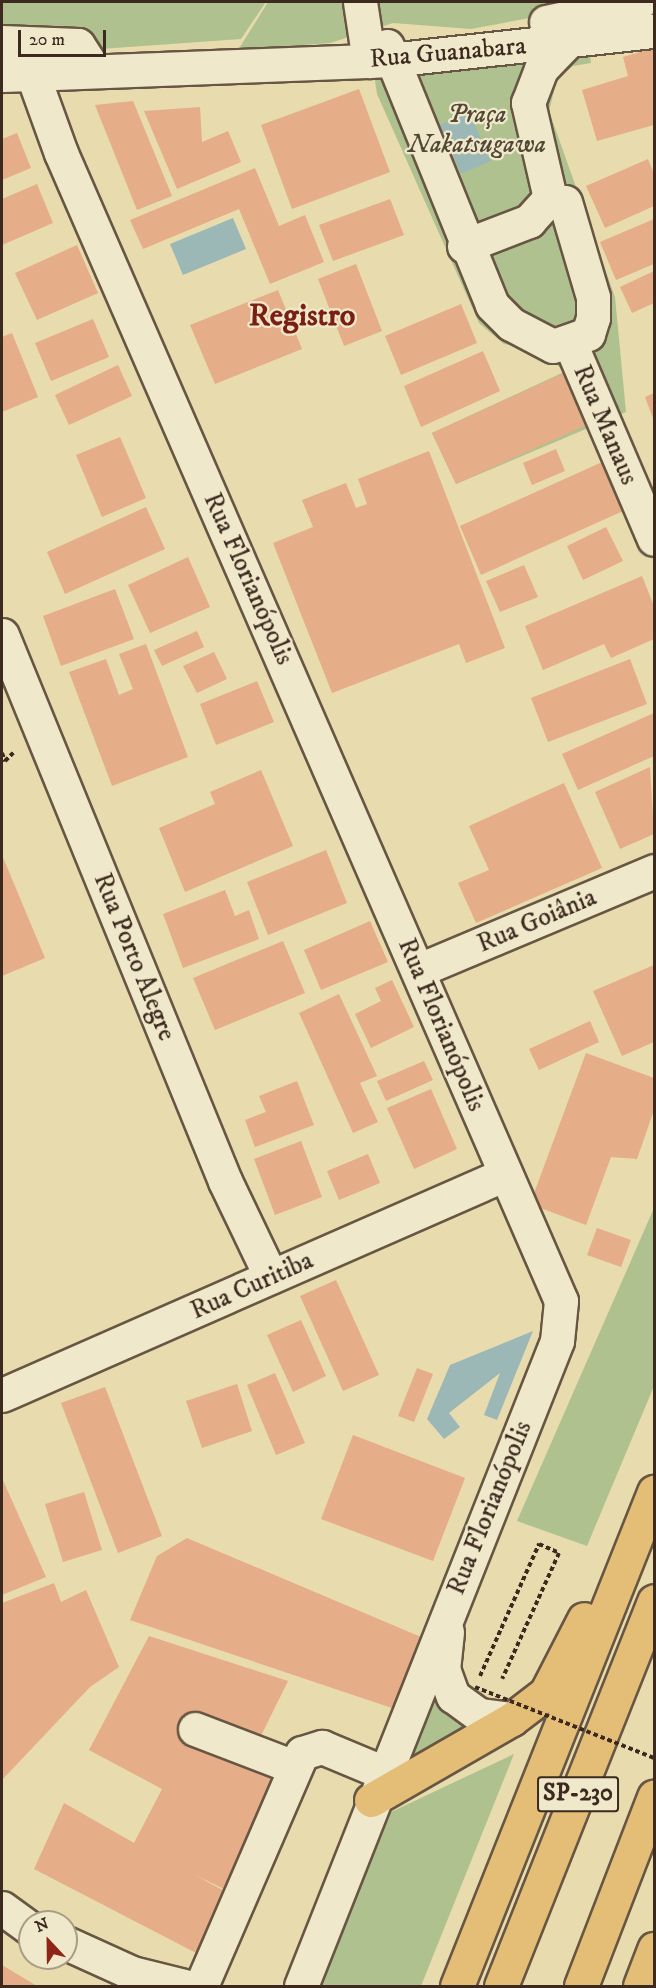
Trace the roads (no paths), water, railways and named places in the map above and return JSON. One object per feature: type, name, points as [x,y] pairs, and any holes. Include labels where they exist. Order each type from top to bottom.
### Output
[{"type":"main road","points":[[457,1986],[639,1536],[654,1492]]},
{"type":"main road","points":[[376,1786],[512,1719],[546,1693],[611,1563],[639,1536]]},
{"type":"main road","name":"SP-230","points":[[501,1986],[654,1601]]},
{"type":"main road","name":"SP-230","points":[[581,1986],[654,1797]]},
{"type":"main road","points":[[640,1986],[654,1949]]},
{"type":"street","points":[[360,2],[378,54],[464,246],[502,316],[541,342],[570,343],[591,328],[594,299],[565,202]]},
{"type":"street","name":"Rua Guanabara","points":[[378,54],[579,17],[640,2]]},
{"type":"street","name":"Rua Guanabara","points":[[17,74],[378,54],[654,32]]},
{"type":"street","points":[[464,246],[529,221],[550,198],[528,103],[541,69],[569,40]]},
{"type":"street","points":[[2,42],[78,45],[94,70]]},
{"type":"street","name":"Rua Florianópolis","points":[[17,74],[66,164],[419,970],[503,1175],[554,1275],[562,1316],[554,1350],[376,1786],[314,1956],[300,1986]]},
{"type":"street","name":"Rua Manaus","points":[[570,343],[654,539]]},
{"type":"street","name":"Rua Porto Alegre","points":[[2,635],[225,1181],[271,1277]]},
{"type":"street","name":"Rua Goiânia","points":[[419,970],[654,871]]},
{"type":"street","name":"Rua Curitiba","points":[[2,1395],[503,1175]]},
{"type":"street","points":[[451,1603],[443,1669],[453,1696],[479,1715],[512,1719]]},
{"type":"street","points":[[195,1729],[294,1767]]},
{"type":"street","points":[[201,1986],[302,1753],[322,1747],[376,1786]]},
{"type":"street","points":[[78,1948],[132,1973],[184,1986]]},
{"type":"street","points":[[273,1986],[298,1976],[314,1956]]},
{"type":"street","points":[[78,1959],[120,1986]]},
{"type":"water","points":[[469,112],[491,161],[461,174],[440,125]]},
{"type":"water","points":[[233,218],[246,249],[183,275],[170,244]]},
{"type":"water","points":[[533,1331],[497,1420],[484,1415],[500,1373],[449,1413],[460,1427],[444,1439],[427,1419],[450,1365]]},
{"type":"district","name":"Registro","points":[[302,316]]},
{"type":"park label","name":"Praça Nakatsugawa","points":[[477,130]]}]
